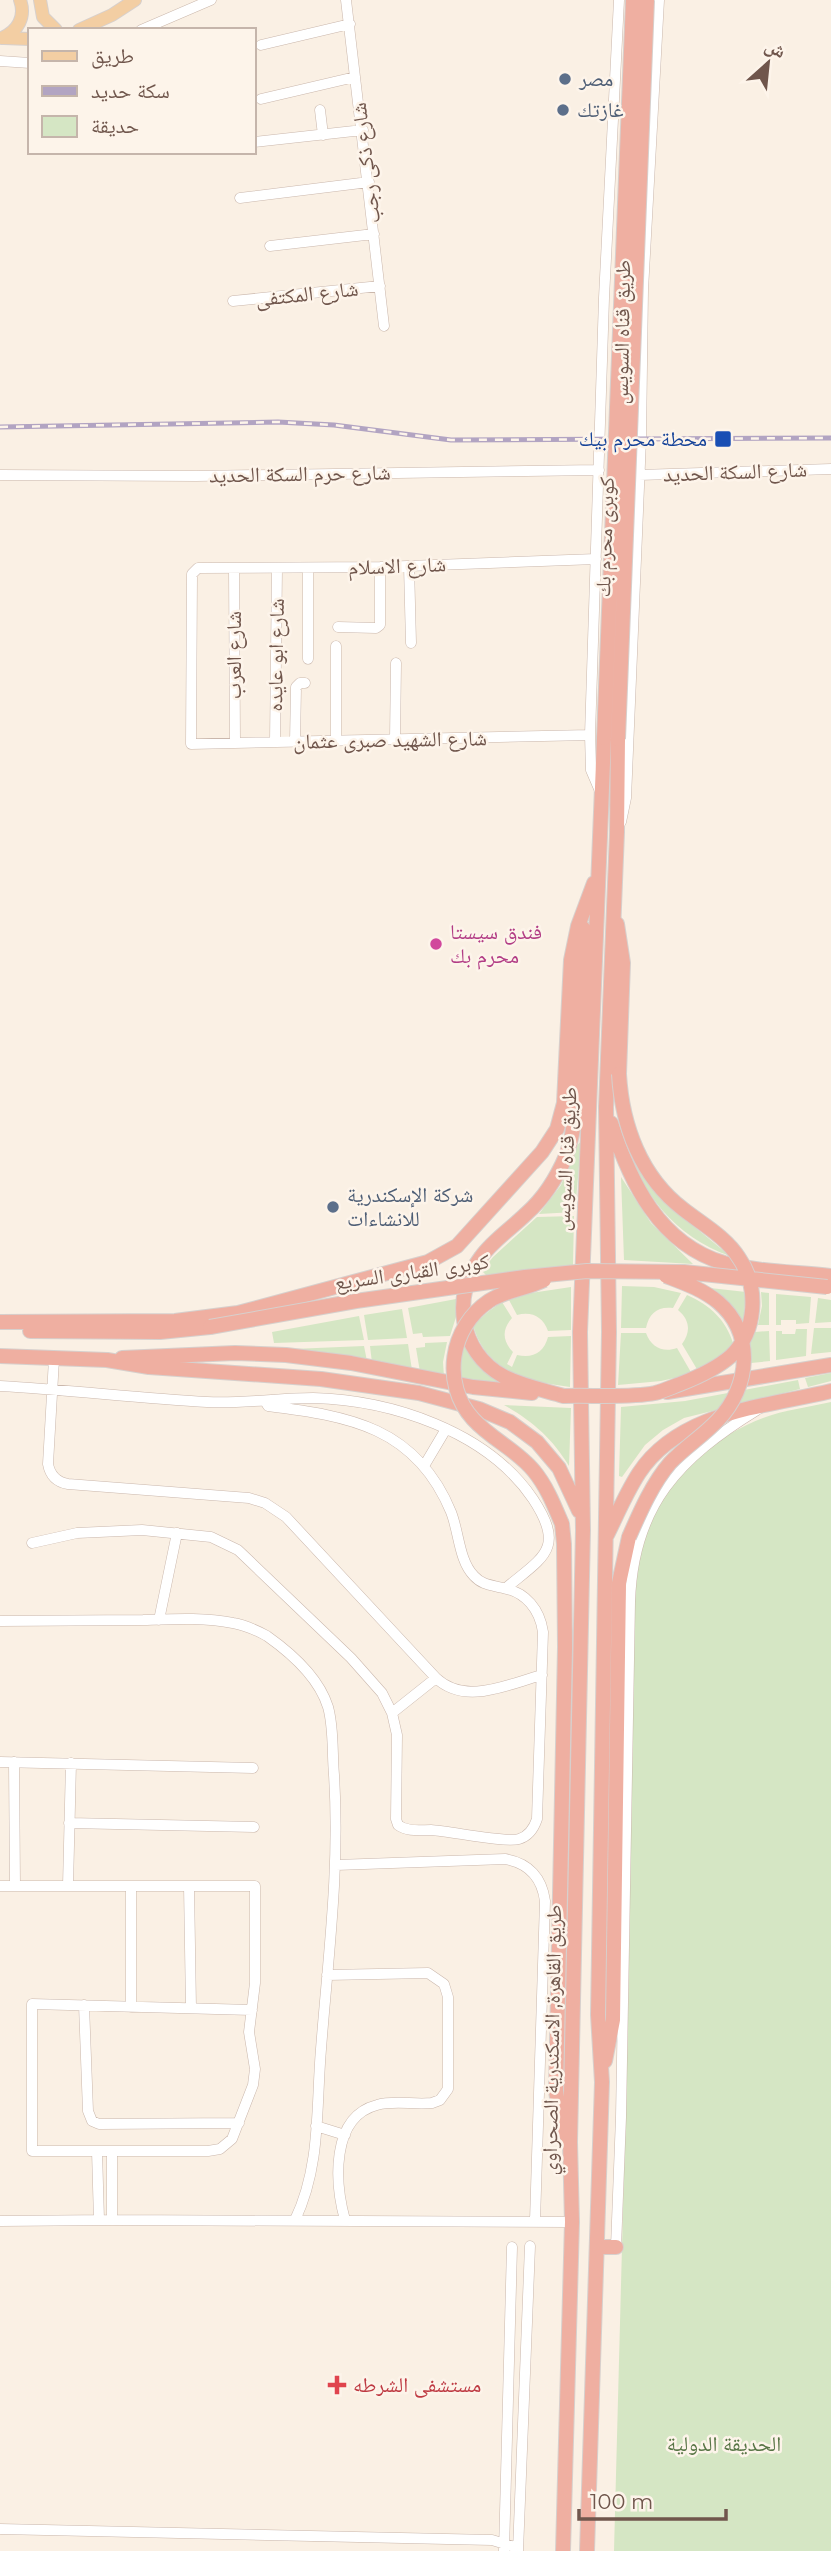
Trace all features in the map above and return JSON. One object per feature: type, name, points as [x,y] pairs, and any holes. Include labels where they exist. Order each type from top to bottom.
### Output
[{"type":"highway","name":"كوبرى محرم بك","points":[[604,737],[633,0]]},
{"type":"highway","name":"كوبرى محرم بك","points":[[604,737],[647,0]]},
{"type":"highway","name":"طريق قناه السويس","points":[[583,1530],[580,1332],[604,737]]},
{"type":"highway","name":"طريق قناه السويس","points":[[604,737],[617,832],[606,1107],[609,1332],[605,1540]]},
{"type":"highway","points":[[0,1322],[176,1321],[228,1314],[412,1267],[443,1255],[457,1246],[542,1152],[557,1129],[564,1103],[571,960],[583,909],[597,876]]},
{"type":"highway","points":[[564,1396],[515,1381],[492,1368],[467,1336],[462,1309],[467,1280],[477,1261],[530,1211],[559,1170],[568,1147],[574,1123],[577,1076],[583,909]]},
{"type":"highway","points":[[613,910],[623,963],[620,1074],[623,1111],[628,1129],[643,1163],[665,1193],[729,1244],[738,1255],[750,1279],[753,1292],[747,1331],[733,1354],[702,1375],[655,1393]]},
{"type":"highway","points":[[606,1107],[627,1168],[639,1193],[669,1231],[686,1245],[705,1256],[726,1263],[831,1276]]},
{"type":"highway","points":[[602,2069],[613,2020],[620,1583],[629,1537],[643,1506],[669,1465],[718,1420],[734,1401],[744,1372],[743,1342],[729,1313],[699,1289],[654,1271]]},
{"type":"highway","name":"كوبرى القبارى السريع","points":[[0,1330],[99,1333],[160,1332],[210,1327],[356,1301],[554,1274],[654,1271],[831,1287]]},
{"type":"highway","points":[[554,1274],[533,1285],[502,1293],[481,1307],[459,1336],[453,1368],[456,1390],[472,1419],[525,1461],[551,1496],[562,1524],[565,1647],[556,2091],[562,2129],[570,2142]]},
{"type":"highway","points":[[107,1360],[146,1355],[235,1353],[315,1358],[473,1387],[564,1396],[655,1393],[831,1365]]},
{"type":"highway","points":[[0,1356],[107,1360],[149,1367],[334,1381],[419,1393],[479,1409],[510,1422],[549,1455],[574,1497],[583,1530]]},
{"type":"highway","points":[[587,2551],[602,2069],[598,2015],[605,1540],[640,1473],[655,1453],[671,1440],[692,1427],[762,1406],[831,1391]]},
{"type":"highway","name":"طريق القاهرة, الاسكندرية الصحراوي","points":[[563,2551],[572,2222],[570,2142],[583,1530]]},
{"type":"highway","points":[[598,2247],[616,2247]]},
{"type":"main road","points":[[1,38],[10,35],[20,22],[20,0]]},
{"type":"main road","points":[[40,0],[43,17],[54,28]]},
{"type":"main road","points":[[83,28],[112,15],[135,0]]},
{"type":"main road","points":[[1,38],[28,39]]},
{"type":"street","points":[[146,28],[211,0]]},
{"type":"street","name":"شارع ذكى رجب","points":[[346,0],[384,326]]},
{"type":"street","name":"طريق قناه السويس","points":[[604,737],[596,559],[604,298],[619,0]]},
{"type":"street","name":"طريق قناه السويس","points":[[617,832],[626,798],[639,475],[643,290],[659,0]]},
{"type":"street","points":[[261,45],[350,24]]},
{"type":"street","points":[[0,61],[28,63]]},
{"type":"street","points":[[261,99],[355,77]]},
{"type":"street","points":[[320,110],[323,135]]},
{"type":"street","points":[[256,142],[363,130]]},
{"type":"street","points":[[240,198],[369,182]]},
{"type":"street","points":[[270,246],[374,234]]},
{"type":"street","name":"شارع المكتفى","points":[[233,301],[380,286]]},
{"type":"street","name":"شارع السكة الحديد","points":[[639,475],[831,469]]},
{"type":"street","name":"شارع حرم السكة الحديد","points":[[0,475],[600,470]]},
{"type":"street","name":"شارع الاسلام","points":[[191,744],[192,574],[198,568],[380,567],[596,559]]},
{"type":"street","points":[[409,566],[411,643]]},
{"type":"street","points":[[338,627],[376,628],[380,625],[380,567]]},
{"type":"street","name":"شارع العرب","points":[[234,568],[234,743]]},
{"type":"street","name":"شارع ابو عايده","points":[[275,742],[277,568]]},
{"type":"street","points":[[308,568],[308,659]]},
{"type":"street","points":[[336,646],[336,741]]},
{"type":"street","points":[[395,740],[396,663]]},
{"type":"street","points":[[295,742],[296,687],[305,683]]},
{"type":"street","name":"شارع الشهيد صبرى عثمان","points":[[191,744],[604,737]]},
{"type":"street","points":[[54,1359],[48,1464],[51,1474],[59,1481],[68,1484],[249,1498],[265,1503],[286,1517],[448,1688],[469,1693],[541,1675]]},
{"type":"street","points":[[0,1386],[204,1401],[306,1398],[348,1401],[398,1412],[446,1429],[474,1444],[500,1463],[529,1493],[542,1516],[549,1540],[548,1550],[506,1588]]},
{"type":"street","points":[[32,1543],[100,1531],[142,1530],[219,1540],[246,1556],[369,1676],[382,1693],[392,1713],[397,1735],[398,1825],[407,1830],[519,1839],[529,1833],[537,1819],[543,1632],[540,1618],[518,1592],[485,1584],[468,1568],[449,1508],[424,1466],[401,1446],[361,1423],[331,1414],[268,1406],[265,1401]]},
{"type":"street","points":[[616,2247],[622,2079],[630,1602],[634,1562],[651,1512],[666,1485],[679,1469],[708,1442],[762,1406]]},
{"type":"street","points":[[424,1466],[446,1429]]},
{"type":"street","points":[[159,1620],[177,1533]]},
{"type":"street","points":[[0,1621],[223,1621],[246,1626],[275,1643],[316,1681],[328,1706],[331,1724],[336,1865],[311,2180],[295,2220]]},
{"type":"street","points":[[392,1713],[436,1678]]},
{"type":"street","points":[[0,1762],[254,1768]]},
{"type":"street","points":[[14,1762],[15,1886]]},
{"type":"street","points":[[68,1886],[71,1763]]},
{"type":"street","points":[[69,1823],[254,1827]]},
{"type":"street","points":[[336,1865],[505,1859],[530,1869],[541,1884],[545,1901],[536,2221]]},
{"type":"street","points":[[0,1886],[255,1886],[255,1983],[249,2040],[254,2077],[239,2123],[229,2143],[214,2151],[32,2151],[32,2004],[252,2010]]},
{"type":"street","points":[[131,1886],[131,2007]]},
{"type":"street","points":[[189,1886],[191,2008]]},
{"type":"street","points":[[327,1975],[428,1973],[440,1979],[448,1997],[450,2084],[444,2096],[432,2103],[375,2105],[355,2118],[345,2135],[340,2159],[338,2184],[345,2220]]},
{"type":"street","points":[[85,2005],[88,2112],[92,2121],[99,2124],[239,2123]]},
{"type":"street","points":[[316,2126],[345,2135]]},
{"type":"street","points":[[97,2151],[99,2220]]},
{"type":"street","points":[[112,2151],[112,2220]]},
{"type":"street","points":[[0,2221],[572,2222]]},
{"type":"street","points":[[0,2529],[492,2540],[518,2550],[530,2246]]},
{"type":"street","points":[[505,2547],[512,2247]]},
{"type":"green space","points":[[625,1137],[674,1210],[730,1256],[692,1237],[663,1210],[640,1177]]},
{"type":"green space","points":[[581,1142],[575,1212],[539,1214],[561,1185]]},
{"type":"green space","points":[[621,1177],[651,1223],[693,1264],[624,1260]]},
{"type":"green space","points":[[574,1216],[573,1265],[487,1276],[482,1271],[493,1257],[537,1217]]},
{"type":"green space","points":[[622,1286],[654,1287],[681,1293],[673,1308],[659,1309],[649,1318],[646,1328],[621,1328]]},
{"type":"green space","points":[[571,1287],[571,1330],[548,1331],[536,1316],[517,1315],[509,1300],[531,1293]]},
{"type":"green space","points":[[701,1287],[746,1292],[743,1327]]},
{"type":"green space","points":[[761,1292],[769,1293],[769,1325],[758,1325],[762,1306]]},
{"type":"green space","points":[[776,1294],[811,1297],[809,1323],[796,1324],[796,1320],[781,1320],[781,1325],[776,1325]]},
{"type":"green space","points":[[687,1295],[716,1314],[733,1343],[721,1357],[698,1371],[682,1344],[688,1326],[678,1310]]},
{"type":"green space","points":[[818,1298],[831,1300],[831,1322],[815,1323]]},
{"type":"green space","points":[[456,1299],[456,1317],[450,1336],[423,1337],[422,1333],[413,1334],[408,1308]]},
{"type":"green space","points":[[502,1302],[512,1318],[505,1331],[505,1339],[513,1352],[507,1364],[512,1367],[517,1355],[537,1353],[544,1347],[548,1337],[571,1336],[570,1387],[524,1377],[498,1364],[488,1354],[473,1325]]},
{"type":"green space","points":[[402,1309],[407,1338],[368,1340],[364,1315]]},
{"type":"green space","points":[[359,1316],[364,1340],[274,1343],[272,1332]]},
{"type":"green space","points":[[814,1328],[831,1328],[831,1352],[811,1354]]},
{"type":"green space","points":[[796,1329],[807,1329],[806,1356],[776,1360],[776,1331],[795,1334]]},
{"type":"green space","points":[[769,1331],[770,1361],[751,1363],[748,1345],[755,1332]]},
{"type":"green space","points":[[621,1333],[646,1333],[658,1348],[677,1348],[692,1374],[661,1381],[618,1385]]},
{"type":"green space","points":[[447,1342],[443,1362],[444,1377],[420,1372],[416,1348],[425,1347],[425,1343]]},
{"type":"green space","points":[[408,1344],[412,1370],[372,1363],[370,1346]]},
{"type":"green space","points":[[464,1345],[479,1366],[508,1387],[460,1381],[458,1368]]},
{"type":"green space","points":[[364,1346],[367,1361],[247,1347],[293,1349]]},
{"type":"green space","points":[[831,1373],[831,1381],[808,1387],[805,1378]]},
{"type":"green space","points":[[798,1380],[800,1389],[684,1418],[645,1445],[622,1477],[619,1476],[621,1407],[685,1401]]},
{"type":"green space","name":"الحديقة الدولية","points":[[831,1402],[831,2551],[614,2551],[628,2019],[635,1578],[648,1523],[656,1506],[677,1478],[702,1453],[731,1433],[763,1418]]},
{"type":"green space","points":[[504,1405],[571,1408],[569,1466],[541,1431]]},
{"type":"railway","points":[[0,427],[278,422],[334,425],[451,440],[831,438]]},
{"type":"place","name":"مصر","points":[[565,79]]},
{"type":"place","name":"غازتك","points":[[563,110]]},
{"type":"place","name":"محطة محرم بيك","points":[[723,439]]},
{"type":"place","name":"فندق سيستا محرم بك","points":[[436,944]]},
{"type":"place","name":"شركة الإسكندرية للانشاءات","points":[[333,1207]]},
{"type":"place","name":"مستشفى الشرطه","points":[[337,2385]]}]
